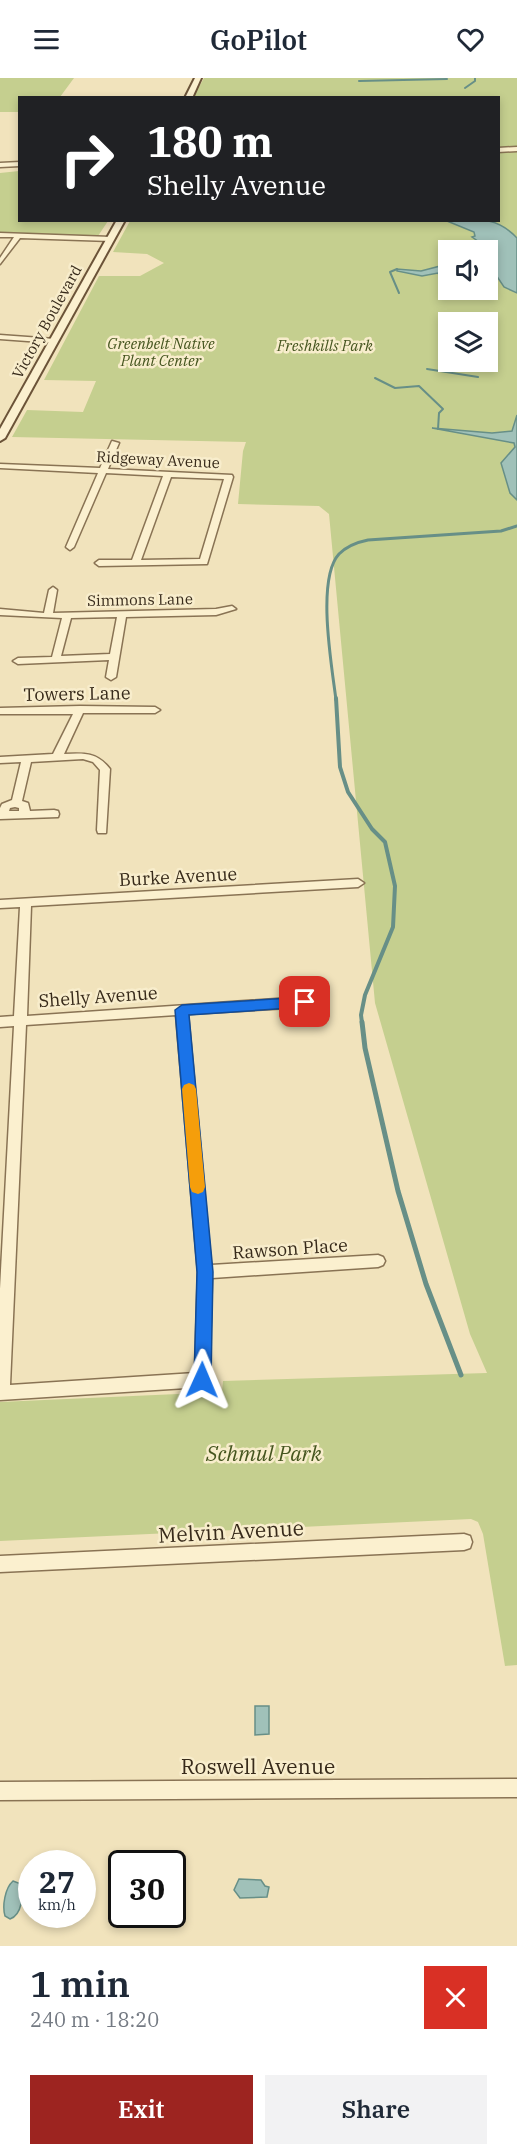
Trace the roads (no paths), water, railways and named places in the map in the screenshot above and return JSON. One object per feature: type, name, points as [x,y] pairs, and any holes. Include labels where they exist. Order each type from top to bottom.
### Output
[{"type":"main road","points":[[189,96],[198,78]]},
{"type":"main road","name":"Victory Boulevard","points":[[0,438],[120,222]]},
{"type":"street","points":[[500,150],[517,149]]},
{"type":"street","points":[[0,165],[18,164]]},
{"type":"street","points":[[0,235],[111,239]]},
{"type":"street","points":[[0,262],[18,236]]},
{"type":"street","points":[[0,337],[55,341]]},
{"type":"street","points":[[70,547],[115,442]]},
{"type":"street","name":"Ridgeway Avenue","points":[[0,466],[229,477],[204,562],[99,563]]},
{"type":"street","points":[[136,562],[168,473]]},
{"type":"street","points":[[48,616],[53,590]]},
{"type":"street","name":"Simmons Lane","points":[[0,612],[48,616],[216,612],[232,609]]},
{"type":"street","points":[[111,677],[122,613]]},
{"type":"street","points":[[56,659],[67,615]]},
{"type":"street","points":[[18,662],[114,657]]},
{"type":"street","points":[[57,757],[80,709]]},
{"type":"street","name":"Towers Lane","points":[[0,711],[155,710]]},
{"type":"street","points":[[0,760],[83,756],[97,760],[105,769],[102,830]]},
{"type":"street","points":[[16,803],[27,759]]},
{"type":"street","points":[[25,815],[26,807],[16,803],[6,806],[1,815],[25,815],[54,814]]},
{"type":"street","name":"Burke Avenue","points":[[0,904],[358,884]]},
{"type":"street","points":[[26,903],[1,1393],[202,1380],[205,1272],[182,1010]]},
{"type":"street","name":"Shelly Avenue","points":[[0,1022],[305,1002]]},
{"type":"street","name":"Rawson Place","points":[[205,1272],[378,1261]]},
{"type":"street","name":"Melvin Avenue","points":[[0,1564],[464,1542]]},
{"type":"street","name":"Roswell Avenue","points":[[0,1791],[517,1788]]},
{"type":"water","points":[[449,222],[493,222],[517,238],[517,293],[504,287],[498,278],[498,240],[476,240],[472,237],[475,236],[474,232]]},
{"type":"water","points":[[438,267],[438,273],[422,276],[397,271],[397,269],[421,271]]},
{"type":"water","points":[[517,415],[517,500],[510,493],[501,463],[515,447],[514,443],[432,428],[492,433],[512,431]]},
{"type":"water","points":[[255,1706],[269,1706],[269,1734],[255,1735]]},
{"type":"water","points":[[239,1879],[261,1880],[265,1886],[269,1887],[267,1897],[240,1898],[234,1890]]},
{"type":"water","points":[[13,1881],[18,1883],[18,1912],[10,1919],[5,1916],[4,1912],[8,1888]]},
{"type":"waterway","points":[[465,88],[475,81],[475,78]]},
{"type":"waterway","points":[[359,81],[447,79]]},
{"type":"waterway","points":[[397,269],[390,272],[399,293]]},
{"type":"waterway","points":[[427,369],[478,377]]},
{"type":"waterway","points":[[375,378],[395,388],[419,386],[443,409],[439,413],[438,429]]},
{"type":"waterway","points":[[336,700],[329,646],[327,602],[332,566],[339,554],[353,545],[368,540],[501,531],[517,526]]},
{"type":"waterway","points":[[336,698],[340,767],[348,792],[372,829],[385,842],[395,886],[393,927],[365,995],[361,1015],[362,1023]]},
{"type":"waterway","points":[[362,1022],[365,1048],[398,1191],[426,1284],[461,1375]]},
{"type":"park label","name":"Freshkills Park","points":[[325,346]]},
{"type":"park label","name":"Greenbelt Native Plant Center","points":[[161,352]]},
{"type":"park label","name":"Schmul Park","points":[[264,1454]]}]
